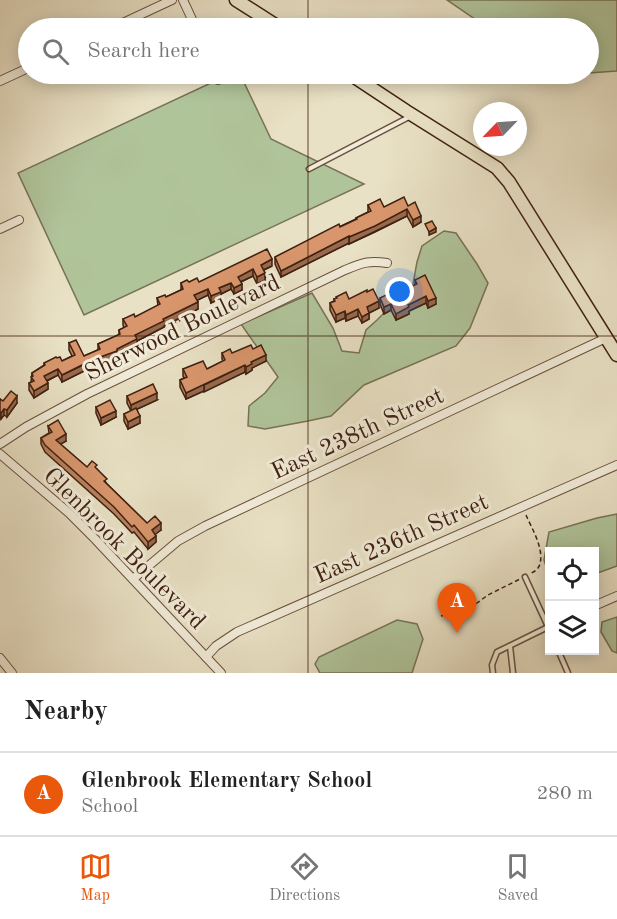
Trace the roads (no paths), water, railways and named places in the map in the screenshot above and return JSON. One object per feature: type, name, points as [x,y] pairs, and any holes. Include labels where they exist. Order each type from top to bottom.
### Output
[{"type":"main road","points":[[236,0],[264,18]]},
{"type":"main road","points":[[365,84],[497,168],[509,182],[617,355]]},
{"type":"street","points":[[133,18],[172,0]]},
{"type":"street","points":[[183,0],[191,18]]},
{"type":"street","points":[[0,81],[18,73]]},
{"type":"street","points":[[0,229],[19,220]]},
{"type":"street","name":"Sherwood Boulevard","points":[[0,444],[87,394],[345,270],[365,262],[387,263]]},
{"type":"street","name":"East 238th Street","points":[[133,579],[178,542],[205,526],[606,338]]},
{"type":"street","name":"Glenbrook Boulevard","points":[[0,454],[69,513],[220,673]]},
{"type":"street","name":"East 236th Street","points":[[206,657],[225,639],[237,632],[617,465]]},
{"type":"street","points":[[599,604],[617,596]]},
{"type":"street","points":[[0,658],[12,673]]},
{"type":"lane","points":[[309,169],[413,115]]},
{"type":"lane","points":[[525,576],[545,619]]},
{"type":"lane","points":[[493,673],[492,664],[497,652],[545,630]]},
{"type":"lane","points":[[510,646],[513,673]]},
{"type":"lane","points":[[560,655],[568,673]]},
{"type":"place","name":"Glenbrook Elementary School","points":[[457,633]]}]
